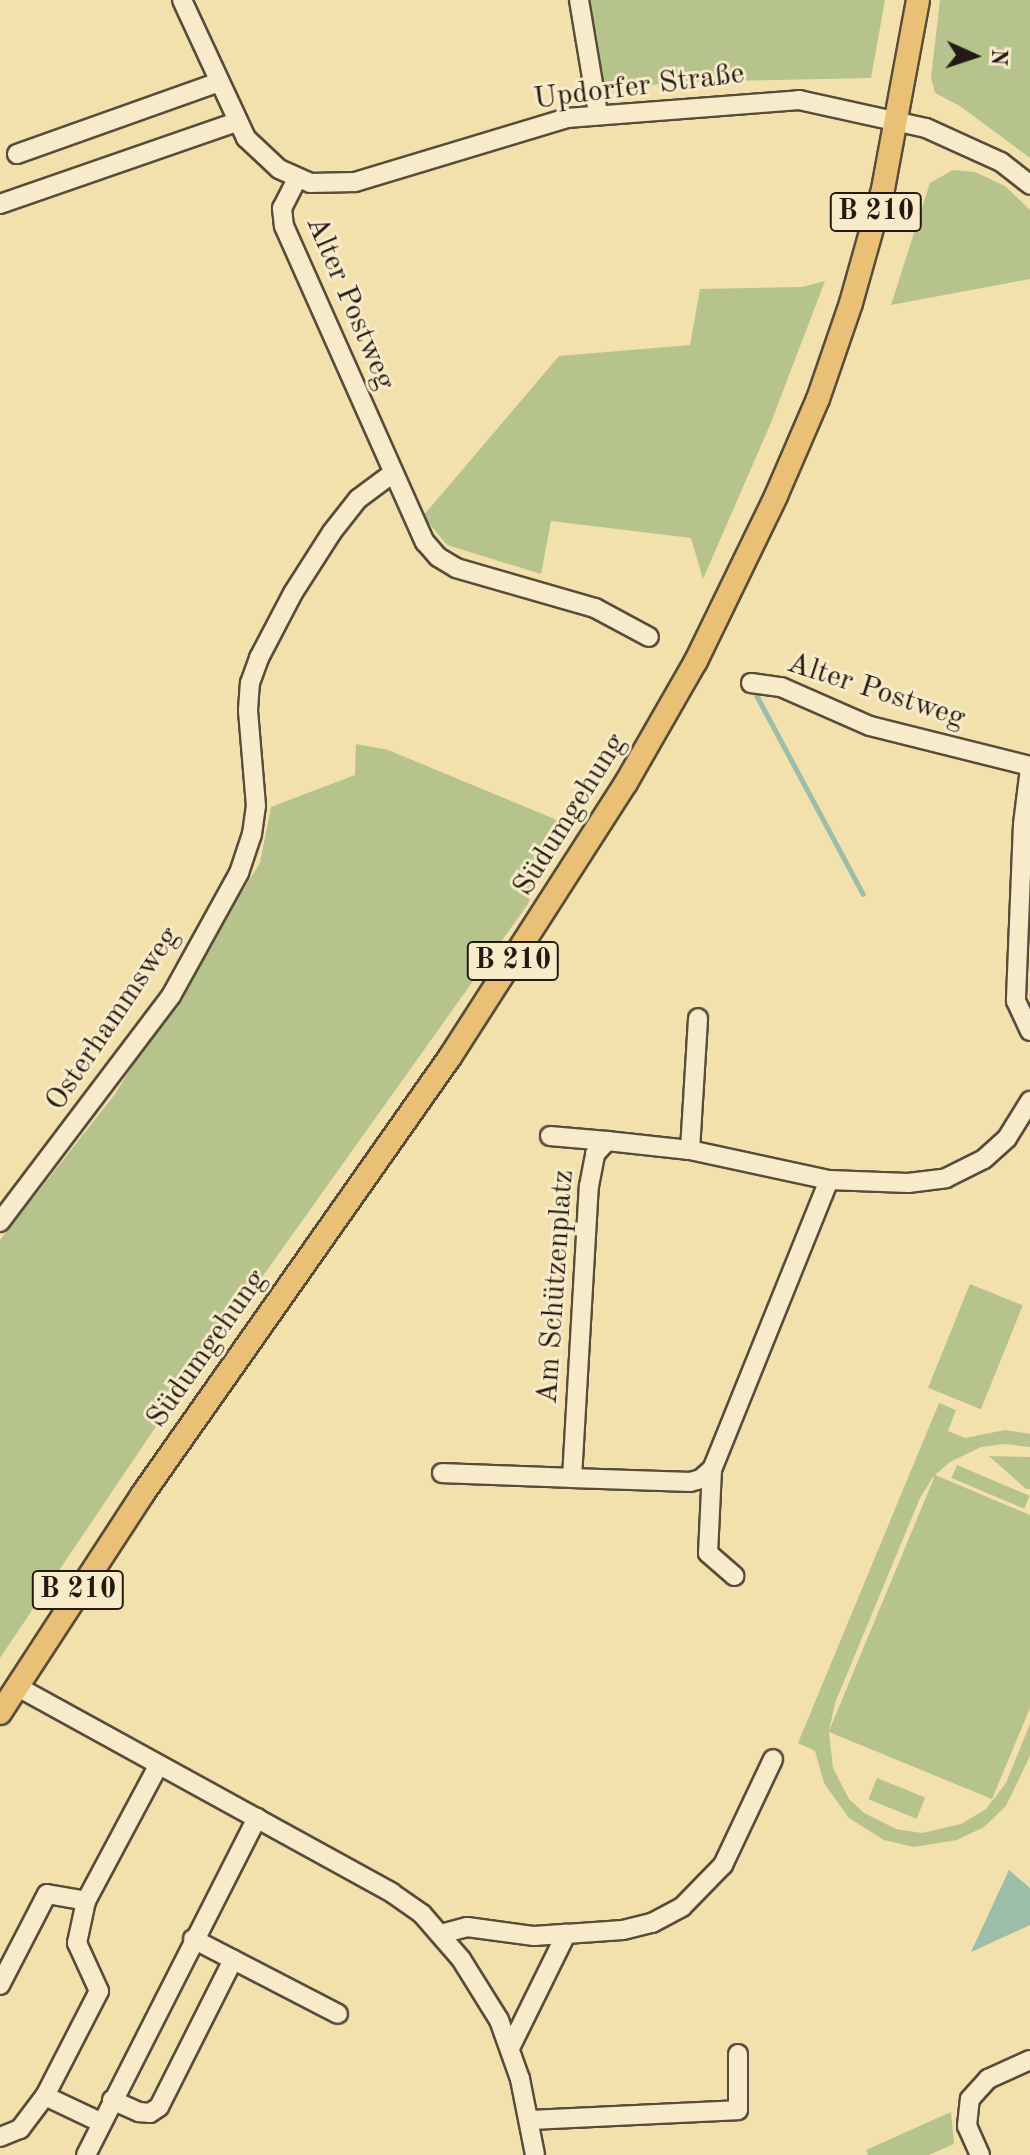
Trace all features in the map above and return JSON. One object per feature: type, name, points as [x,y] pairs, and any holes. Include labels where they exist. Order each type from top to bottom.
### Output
[{"type":"main road","name":"B 210","points":[[897,120],[918,0]]},
{"type":"main road","name":"Südumgehung","points":[[0,1713],[142,1495],[466,1033],[618,797],[696,661],[776,496],[818,399],[851,303],[897,120]]},
{"type":"street","name":"Alter Postweg","points":[[182,0],[237,122],[257,151],[297,179],[282,208],[284,226],[425,542],[438,557],[490,579],[595,608],[649,637]]},
{"type":"street","points":[[579,0],[598,113]]},
{"type":"street","points":[[17,154],[219,82]]},
{"type":"street","name":"Updorfer Straße","points":[[297,179],[333,184],[355,182],[535,125],[598,113],[799,100],[897,120],[976,149],[1001,162],[1030,185]]},
{"type":"street","points":[[0,204],[237,122]]},
{"type":"street","name":"Osterhammsweg","points":[[0,1222],[171,996],[239,873],[252,834],[256,806],[248,710],[250,683],[259,658],[293,593],[332,532],[358,499],[393,473]]},
{"type":"street","name":"Alter Postweg","points":[[751,683],[781,687],[870,726],[1030,767],[1023,824],[1016,1001],[1030,1031]]},
{"type":"street","points":[[690,1150],[698,1018]]},
{"type":"street","name":"Am Schützenplatz","points":[[572,1478],[589,1186],[595,1154],[607,1141],[690,1150],[829,1180],[908,1183],[946,1178],[984,1159],[1007,1138],[1030,1101]]},
{"type":"street","points":[[550,1136],[607,1141]]},
{"type":"street","points":[[734,1576],[708,1553],[712,1469],[829,1180]]},
{"type":"street","points":[[442,1473],[690,1482],[701,1479],[712,1469]]},
{"type":"street","points":[[16,1686],[392,1893],[422,1914],[441,1934],[482,1990],[511,2046],[535,2155]]},
{"type":"street","points":[[441,1934],[467,1927],[534,1936],[652,1923],[682,1907],[723,1865],[773,1759]]},
{"type":"street","points":[[0,2137],[20,2129],[45,2096],[99,1991],[77,1943],[86,1901],[158,1766]]},
{"type":"street","points":[[86,2155],[100,2122],[257,1818]]},
{"type":"street","points":[[0,1985],[47,1894],[86,1901]]},
{"type":"street","points":[[511,2046],[566,1934]]},
{"type":"street","points":[[193,1939],[338,2014]]},
{"type":"street","points":[[112,2100],[139,2112],[150,2113],[159,2107],[233,1960]]},
{"type":"street","points":[[529,2120],[738,2110],[738,2054]]},
{"type":"street","points":[[980,2155],[967,2126],[970,2099],[988,2079],[1030,2060]]},
{"type":"street","points":[[45,2096],[100,2122]]},
{"type":"green space","points":[[589,0],[885,0],[871,78],[672,82],[602,93]]},
{"type":"green space","points":[[940,0],[1030,0],[1030,158],[960,106],[935,93],[931,78]]},
{"type":"green space","points":[[953,170],[975,172],[1005,186],[1030,210],[1030,279],[891,305],[930,183]]},
{"type":"green space","points":[[825,281],[770,425],[703,579],[691,538],[551,521],[541,574],[447,545],[423,516],[559,356],[690,345],[700,289],[802,287]]},
{"type":"green space","points":[[356,744],[388,750],[562,822],[528,904],[163,1416],[0,1658],[0,1240],[115,1094],[260,863],[271,807],[355,775]]},
{"type":"green space","points":[[970,1284],[1023,1305],[981,1409],[928,1388]]},
{"type":"green space","points":[[939,1403],[956,1410],[948,1431],[965,1438],[1005,1430],[1030,1434],[1030,1447],[1004,1444],[981,1447],[950,1462],[935,1475],[1030,1515],[1030,1708],[992,1799],[829,1732],[833,1768],[849,1799],[864,1813],[896,1829],[922,1833],[961,1824],[986,1809],[1006,1783],[1030,1724],[1030,1756],[1006,1806],[984,1827],[957,1840],[914,1847],[884,1840],[849,1818],[824,1783],[815,1751],[798,1743]],"holes":[[[934,1478],[829,1731],[835,1703],[920,1498]]]},
{"type":"green space","points":[[989,1456],[1030,1457],[1030,1489],[1026,1489]]},
{"type":"green space","points":[[957,1465],[1030,1496],[1024,1509],[952,1478]]},
{"type":"green space","points":[[877,1778],[925,1797],[917,1819],[868,1799]]},
{"type":"green space","points":[[951,2112],[954,2144],[929,2155],[868,2155],[866,2150]]},
{"type":"shaded area","points":[[1009,1870],[1030,1888],[1030,1925],[971,1952]]},
{"type":"waterway","points":[[755,693],[863,894]]}]
